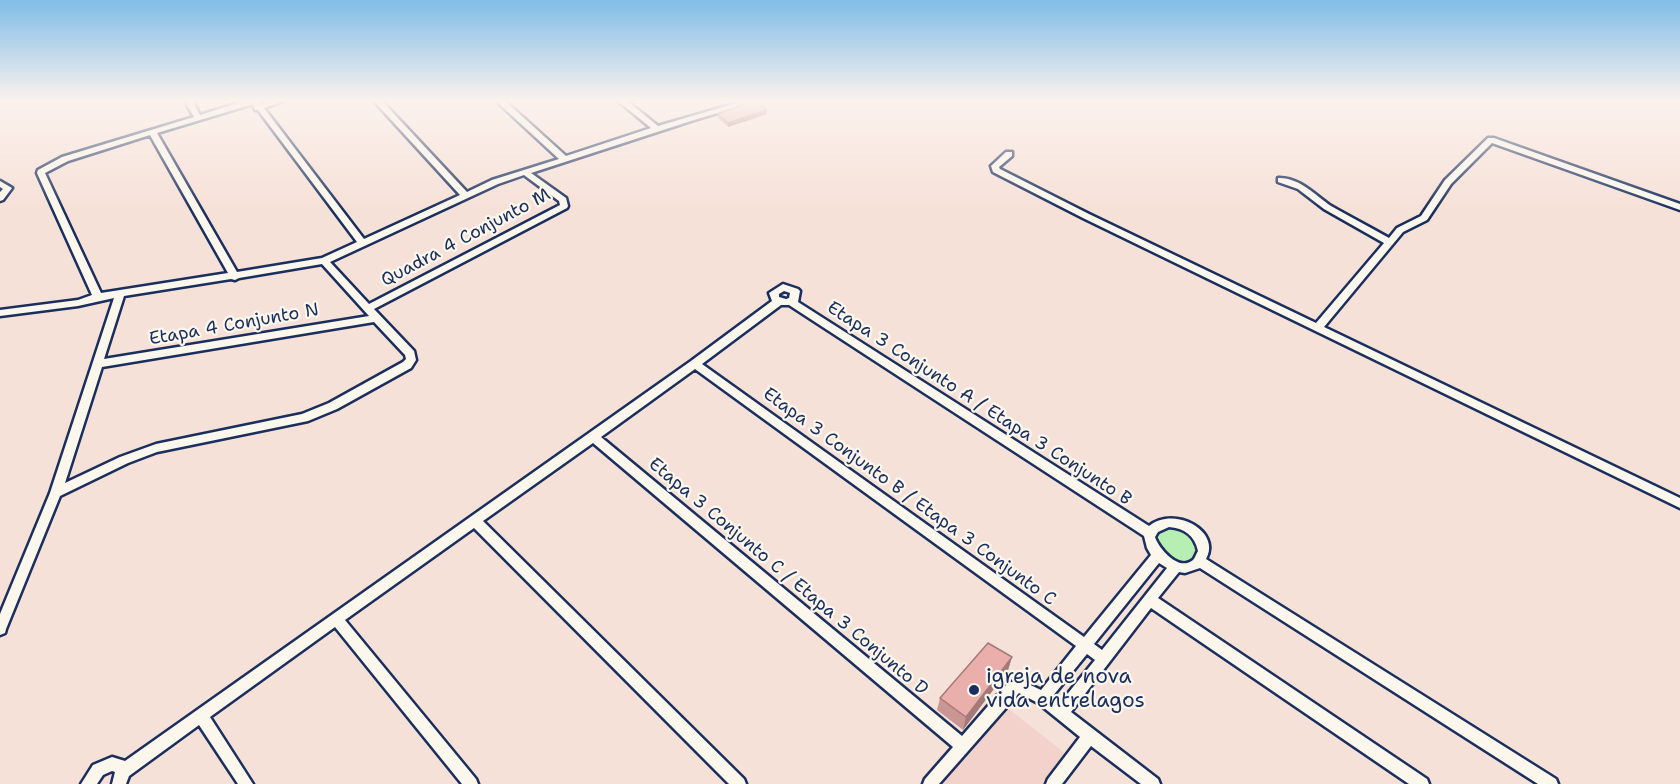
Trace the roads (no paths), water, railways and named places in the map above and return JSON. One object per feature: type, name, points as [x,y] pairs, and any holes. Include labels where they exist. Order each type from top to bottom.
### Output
[{"type":"street","points":[[98,297],[41,173],[54,162],[137,137]]},
{"type":"street","points":[[155,137],[235,277]]},
{"type":"street","points":[[281,137],[362,243]]},
{"type":"street","points":[[411,137],[464,194]]},
{"type":"street","points":[[539,137],[564,159]]},
{"type":"street","points":[[0,313],[78,303],[98,297],[235,277],[324,261],[464,194],[525,171],[633,137]]},
{"type":"street","points":[[1318,327],[1405,225],[1424,218],[1448,182],[1491,140],[1680,207]]},
{"type":"street","points":[[1009,154],[995,166],[996,170],[1680,503]]},
{"type":"street","name":"Quadra 4 Conjunto M","points":[[367,309],[562,208],[565,204],[563,200],[525,171]]},
{"type":"street","points":[[1281,180],[1301,187],[1327,207],[1390,242]]},
{"type":"street","points":[[0,184],[8,188],[0,198]]},
{"type":"street","points":[[56,493],[139,454],[169,445],[293,421],[342,401],[407,365],[411,360],[410,354],[324,261]]},
{"type":"street","points":[[0,629],[56,493],[120,295]]},
{"type":"street","name":"Etapa 3 Conjunto A / Etapa 3 Conjunto B","points":[[695,364],[784,302],[1150,534]]},
{"type":"street","name":"Etapa 4 Conjunto N","points":[[98,364],[376,318]]},
{"type":"street","points":[[88,783],[105,766],[118,764],[122,779],[201,716],[695,364]]},
{"type":"street","name":"Etapa 3 Conjunto B / Etapa 3 Conjunto C","points":[[695,364],[1103,658]]},
{"type":"street","name":"Etapa 3 Conjunto C / Etapa 3 Conjunto D","points":[[592,436],[962,745]]},
{"type":"street","points":[[474,520],[739,784]]},
{"type":"street","points":[[1174,522],[1188,526],[1198,535],[1204,546],[1199,561],[1189,566],[1176,566],[1157,556],[1150,545],[1150,534],[1162,523],[1174,522]]},
{"type":"street","points":[[1043,698],[1157,556]]},
{"type":"street","points":[[1199,561],[1551,784]]},
{"type":"street","points":[[1062,712],[1176,566]]},
{"type":"street","points":[[1149,599],[1422,784]]},
{"type":"street","points":[[337,620],[471,784]]},
{"type":"street","points":[[930,784],[1014,688],[1023,686],[1062,712],[1153,784]]},
{"type":"street","points":[[201,716],[246,784]]},
{"type":"street","points":[[1053,784],[1090,736]]},
{"type":"place","name":"igreja de nova vida entrelagos","points":[[974,690]]}]
